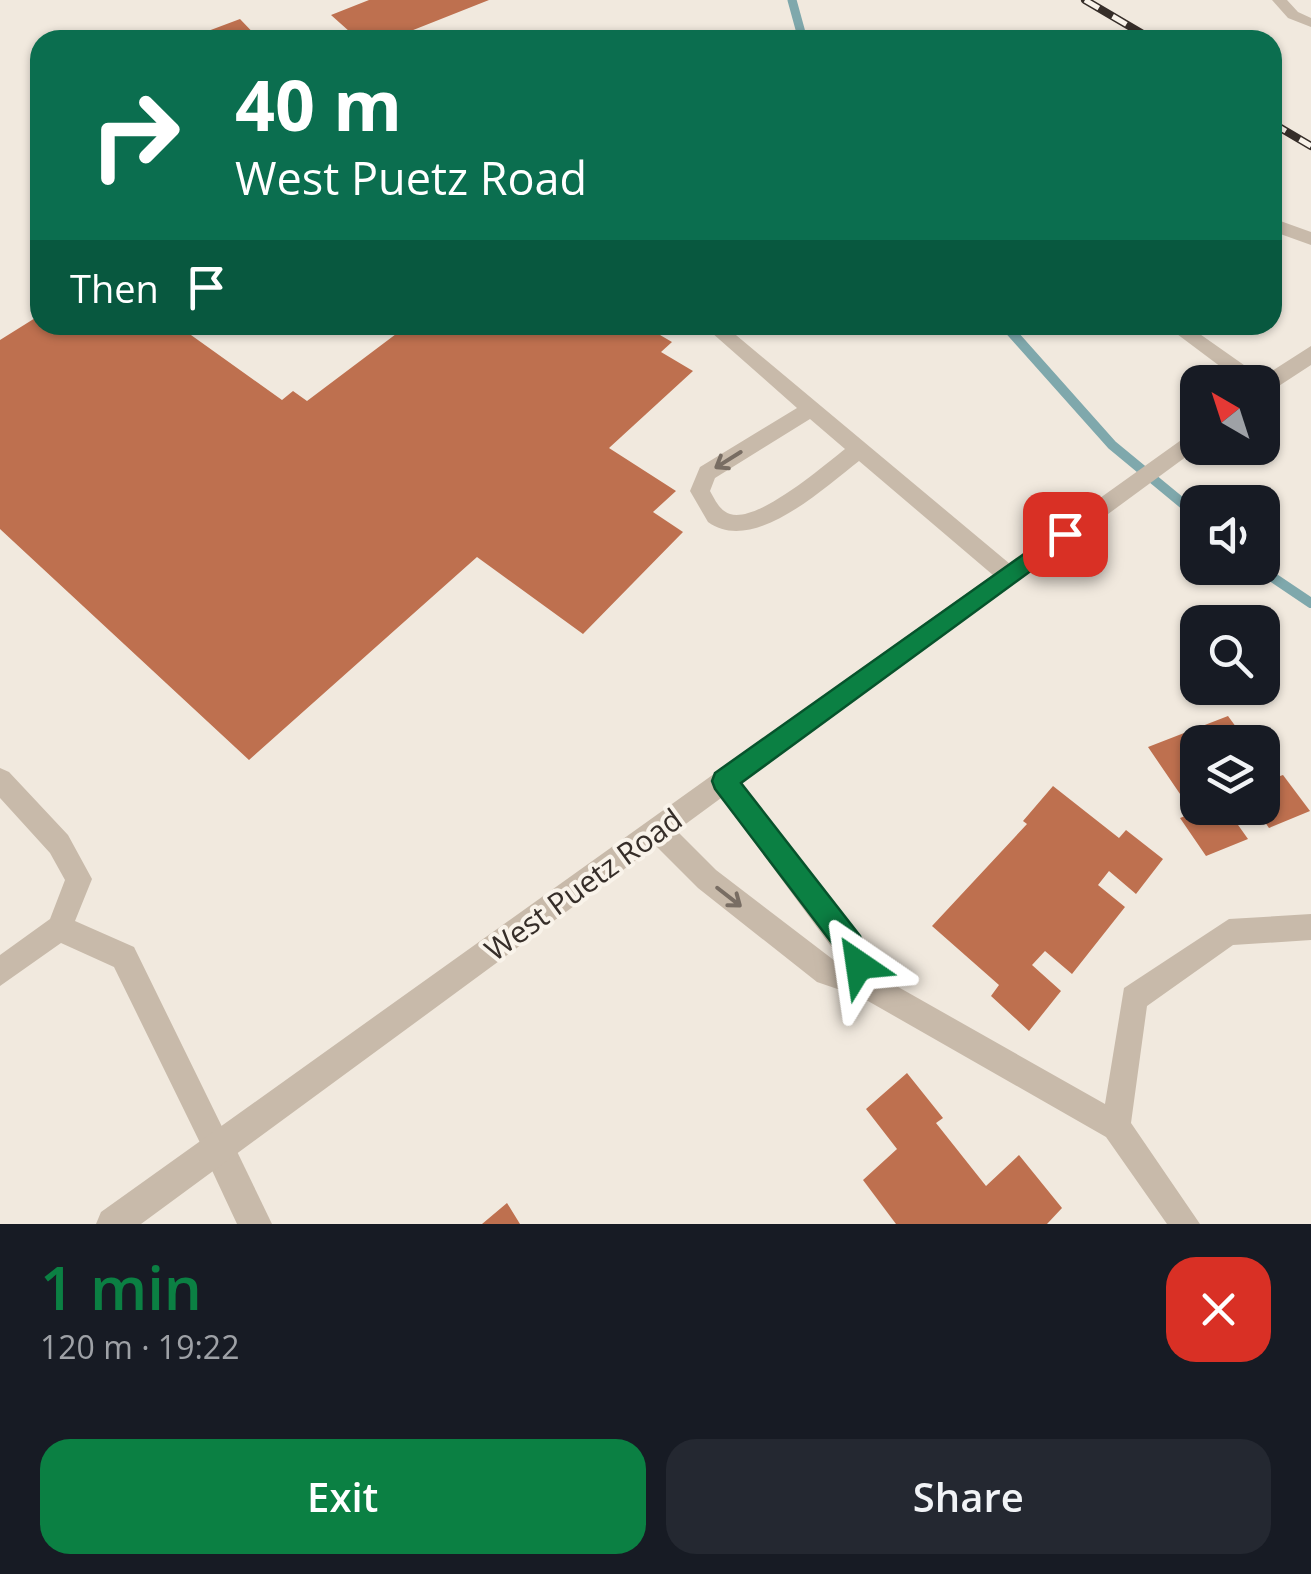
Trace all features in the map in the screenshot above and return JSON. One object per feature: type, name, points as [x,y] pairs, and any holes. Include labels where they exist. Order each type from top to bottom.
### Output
[{"type":"street","points":[[1280,377],[1311,354]]},
{"type":"street","name":"West Puetz Road","points":[[113,1224],[1180,449]]},
{"type":"street","points":[[218,1149],[254,1224]]},
{"type":"lane","points":[[1279,0],[1293,15],[1311,23]]},
{"type":"lane","points":[[1282,228],[1311,240]]},
{"type":"lane","points":[[724,335],[1008,575]]},
{"type":"lane","points":[[1188,335],[1230,365]]},
{"type":"lane","points":[[811,409],[707,473],[700,491],[709,510],[725,522],[745,525],[778,508],[859,450]]},
{"type":"lane","points":[[0,780],[59,844],[78,879],[59,928],[0,972]]},
{"type":"lane","points":[[724,781],[850,946],[868,985]]},
{"type":"lane","points":[[658,830],[706,880],[828,972],[868,985],[1116,1128],[1185,1224]]},
{"type":"lane","points":[[1116,1128],[1134,998],[1229,932],[1311,927]]},
{"type":"lane","points":[[59,928],[124,957],[218,1149]]},
{"type":"building","points":[[369,0],[489,0],[413,30],[348,30],[331,15]]},
{"type":"building","points":[[240,19],[250,30],[211,30]]},
{"type":"building","points":[[30,321],[30,335],[191,335],[282,400],[293,391],[307,401],[395,335],[660,335],[672,342],[661,352],[693,371],[609,448],[676,491],[653,512],[683,532],[583,634],[477,557],[249,760],[0,529],[0,340]]},
{"type":"building","points":[[1228,716],[1235,725],[1205,725]]},
{"type":"building","points":[[1180,735],[1180,794],[1148,747]]},
{"type":"building","points":[[1283,775],[1310,811],[1280,823],[1280,776]]},
{"type":"building","points":[[1053,786],[1119,838],[1126,830],[1163,859],[1136,894],[1109,871],[1098,885],[1125,907],[1072,974],[1045,951],[1032,965],[1061,991],[1029,1031],[991,996],[999,985],[932,926],[1027,824],[1023,821]]},
{"type":"building","points":[[1185,825],[1238,825],[1248,839],[1206,856]]},
{"type":"building","points":[[907,1073],[943,1118],[936,1123],[986,1186],[1019,1155],[1062,1208],[1047,1224],[896,1224],[863,1180],[897,1149],[866,1109]]},
{"type":"building","points":[[507,1203],[520,1224],[482,1224]]},
{"type":"waterway","points":[[792,0],[800,30]]},
{"type":"waterway","points":[[1014,335],[1112,445],[1180,501]]},
{"type":"waterway","points":[[1280,582],[1311,603]]},
{"type":"railway","points":[[1085,0],[1136,30]]},
{"type":"railway","points":[[1282,129],[1311,146]]},
{"type":"route","points":[[859,965],[850,946],[724,781],[1065,534]]}]
